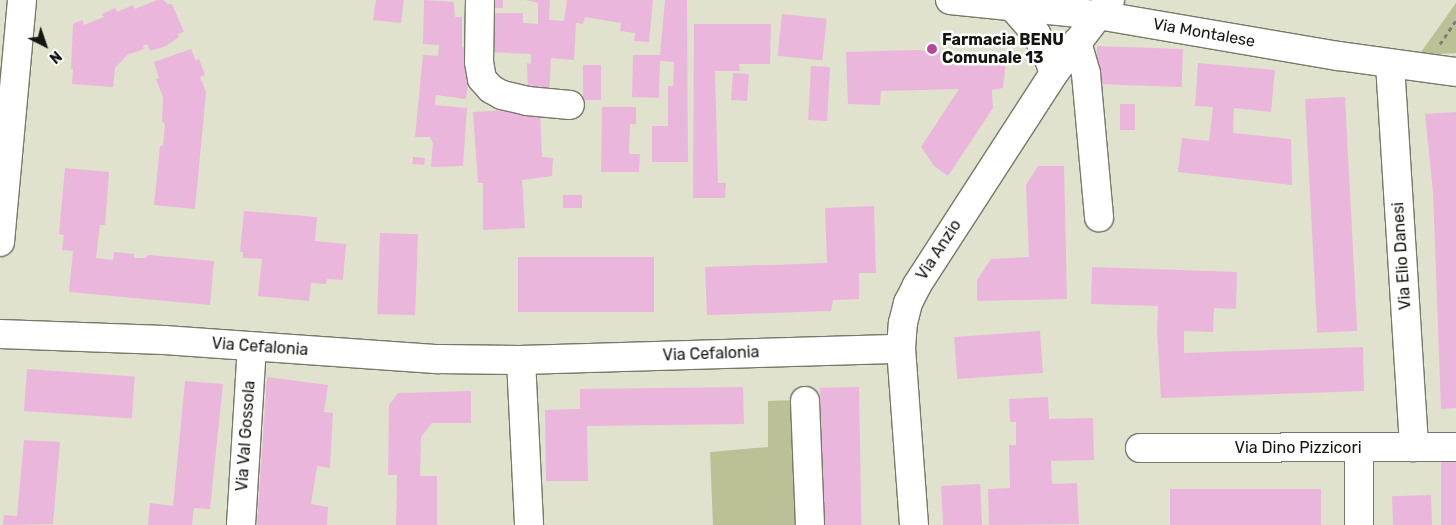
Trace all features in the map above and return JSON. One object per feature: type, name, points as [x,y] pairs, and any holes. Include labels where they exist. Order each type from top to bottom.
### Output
[{"type":"street","points":[[0,242],[22,0]]},
{"type":"street","points":[[480,0],[479,62],[482,79],[502,95],[527,101],[570,105]]},
{"type":"street","name":"Via Montalese","points":[[950,0],[1012,6],[1104,7],[1390,64],[1449,63]]},
{"type":"street","points":[[1012,6],[1036,34],[1054,73]]},
{"type":"street","name":"Via Anzio","points":[[914,525],[902,349],[906,310],[917,285],[1054,73],[1104,7]]},
{"type":"street","points":[[1077,42],[1086,74],[1099,217]]},
{"type":"street","name":"Via Elio Danesi","points":[[1390,64],[1414,446]]},
{"type":"street","name":"Via Cefalonia","points":[[0,334],[164,340],[438,359],[521,360],[902,349]]},
{"type":"street","name":"Via Val Gossola","points":[[241,525],[252,347]]},
{"type":"street","points":[[521,360],[529,525]]},
{"type":"street","points":[[805,401],[810,525]]},
{"type":"street","name":"Via Dino Pizzicori","points":[[1140,448],[1456,447]]},
{"type":"street","points":[[1359,448],[1359,525]]},
{"type":"path","points":[[1449,63],[1439,45],[1456,20]]},
{"type":"green space","points":[[1456,3],[1456,53],[1419,55]]},
{"type":"green space","points":[[798,400],[803,525],[713,525],[710,452],[768,447],[768,401]]},
{"type":"building","points":[[157,0],[163,0],[168,4],[172,4],[184,32],[178,34],[179,37],[166,46],[150,51],[147,44],[143,46],[144,49],[127,55],[115,68],[113,87],[72,84],[73,24],[82,20],[84,25],[104,17],[102,14],[115,8],[117,12],[133,5],[135,9]]},
{"type":"building","points":[[376,0],[404,0],[401,23],[373,20]]},
{"type":"building","points":[[424,0],[454,2],[455,17],[462,17],[462,47],[473,49],[466,99],[436,95],[435,105],[467,108],[463,166],[431,167],[433,143],[430,137],[415,137],[423,55],[438,56],[439,45],[423,44]]},
{"type":"building","points":[[484,0],[503,0],[503,8],[484,8]]},
{"type":"building","points":[[526,0],[550,0],[549,20],[564,21],[567,0],[653,0],[649,42],[634,41],[635,33],[620,31],[621,23],[585,17],[583,24],[576,23],[574,60],[551,58],[549,96],[528,94],[527,63],[531,64],[531,54],[486,52],[487,13],[523,13],[523,23],[538,24],[538,3]]},
{"type":"building","points":[[665,0],[687,0],[688,162],[652,162],[652,126],[668,126],[668,86],[673,86],[674,62],[660,61],[659,98],[632,97],[633,55],[660,55]]},
{"type":"building","points":[[782,14],[827,19],[822,60],[778,56]]},
{"type":"building","points":[[694,24],[771,24],[770,64],[739,64],[740,71],[715,71],[718,183],[726,183],[725,198],[693,198]]},
{"type":"building","points":[[1097,46],[1183,49],[1182,87],[1096,84]]},
{"type":"building","points":[[191,49],[196,61],[199,59],[205,75],[200,77],[206,92],[195,209],[154,205],[160,146],[163,146],[165,124],[162,121],[163,97],[156,79],[159,78],[154,62]]},
{"type":"building","points":[[917,50],[1006,60],[1003,88],[992,90],[993,108],[948,176],[934,166],[921,147],[959,89],[881,91],[880,105],[848,104],[846,52]]},
{"type":"building","points":[[1198,63],[1275,70],[1271,112],[1234,108],[1233,133],[1291,139],[1292,185],[1178,172],[1182,138],[1209,141],[1213,107],[1195,106]]},
{"type":"building","points":[[583,65],[601,65],[601,100],[583,100]]},
{"type":"building","points":[[811,66],[830,67],[827,121],[808,120]]},
{"type":"building","points":[[733,73],[749,74],[747,101],[731,100]]},
{"type":"building","points":[[1345,97],[1357,331],[1317,333],[1305,99]]},
{"type":"building","points":[[1120,104],[1135,104],[1135,130],[1120,130]]},
{"type":"building","points":[[602,107],[636,107],[636,124],[630,124],[629,154],[640,154],[639,172],[601,172]]},
{"type":"building","points":[[540,108],[542,157],[553,158],[552,176],[522,180],[525,228],[483,230],[483,183],[478,183],[473,112]]},
{"type":"building","points":[[1456,112],[1456,408],[1441,409],[1433,192],[1425,114]]},
{"type":"building","points":[[413,157],[425,158],[424,165],[412,164]]},
{"type":"building","points":[[1038,166],[1064,166],[1067,299],[977,301],[977,280],[991,259],[1029,257],[1026,185]]},
{"type":"building","points":[[65,168],[109,172],[105,225],[100,225],[96,258],[113,260],[114,252],[134,254],[134,258],[145,258],[149,255],[214,261],[210,305],[69,292],[73,251],[62,250],[64,235],[59,234]]},
{"type":"building","points":[[563,195],[582,195],[582,208],[563,208]]},
{"type":"building","points":[[874,206],[876,273],[859,273],[859,299],[833,300],[831,311],[707,315],[705,267],[827,263],[825,208]]},
{"type":"building","points":[[244,211],[317,217],[315,241],[346,244],[343,280],[327,279],[326,284],[311,283],[309,301],[258,296],[262,259],[243,258],[243,252],[240,252]]},
{"type":"building","points":[[380,233],[418,234],[415,315],[377,314]]},
{"type":"building","points":[[518,257],[654,257],[654,312],[518,312]]},
{"type":"building","points":[[1092,267],[1237,272],[1236,309],[1214,308],[1213,332],[1184,331],[1184,353],[1363,347],[1364,391],[1161,398],[1157,330],[1158,306],[1091,304]]},
{"type":"building","points":[[1040,331],[1043,373],[957,379],[954,337]]},
{"type":"building","points":[[27,369],[135,377],[132,418],[24,411]]},
{"type":"building","points":[[267,377],[328,385],[324,412],[333,413],[330,468],[317,466],[311,504],[328,507],[327,525],[257,525]]},
{"type":"building","points":[[185,381],[223,384],[210,509],[194,508],[192,525],[148,525],[150,503],[173,506]]},
{"type":"building","points":[[743,387],[744,424],[587,426],[588,481],[546,481],[545,410],[580,409],[580,389]]},
{"type":"building","points":[[859,387],[861,525],[822,525],[820,388]]},
{"type":"building","points":[[471,391],[471,423],[432,423],[421,437],[420,476],[437,476],[437,525],[396,525],[397,475],[388,475],[389,405],[398,393]]},
{"type":"building","points":[[1048,397],[1049,419],[1093,418],[1094,460],[1051,461],[1052,484],[1077,483],[1079,524],[989,525],[988,489],[1010,488],[1009,445],[1016,445],[1016,422],[1010,422],[1009,399]]},
{"type":"building","points":[[24,440],[60,442],[53,524],[3,525],[4,515],[17,516]]},
{"type":"building","points":[[1441,462],[1456,462],[1456,525],[1441,525]]},
{"type":"building","points":[[980,484],[982,525],[943,525],[941,486]]},
{"type":"building","points":[[1170,489],[1321,489],[1321,525],[1170,525]]},
{"type":"building","points":[[1431,495],[1432,525],[1393,525],[1392,496]]},
{"type":"place","name":"Farmacia BENU Comunale 13","points":[[932,49]]}]
